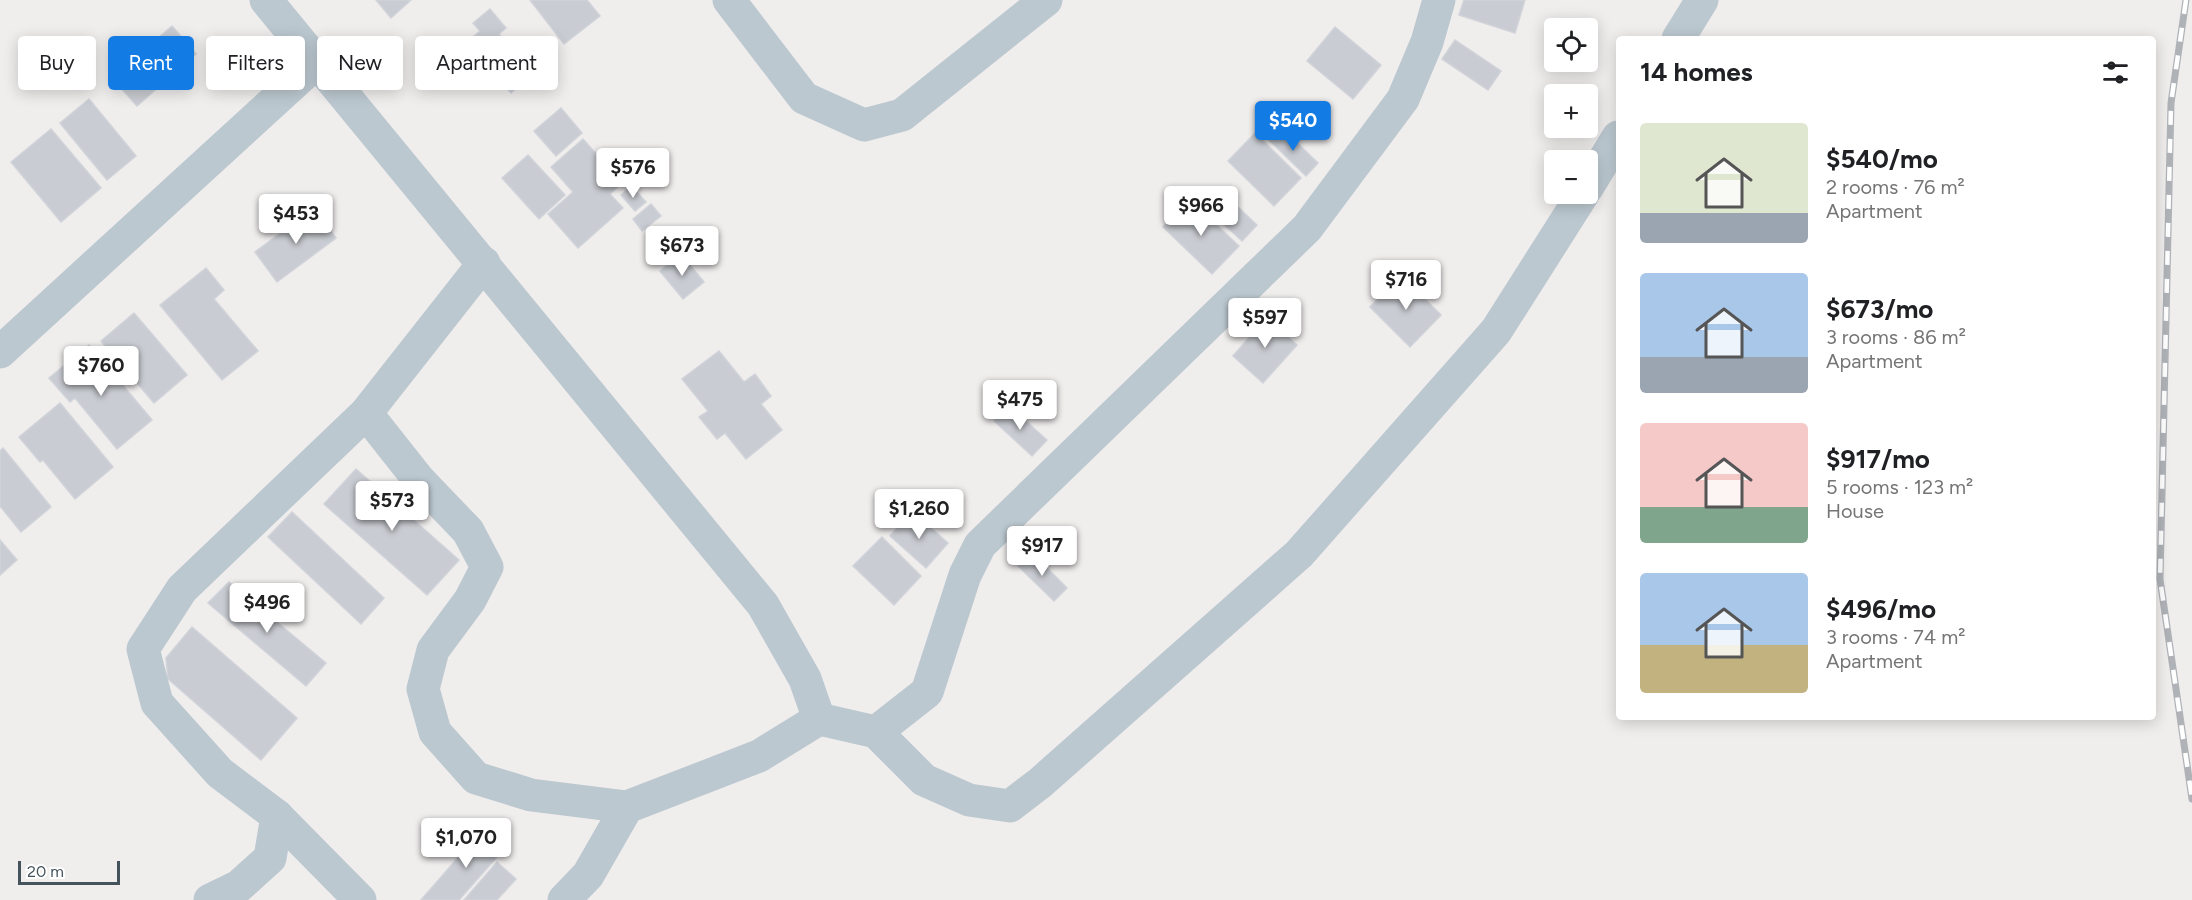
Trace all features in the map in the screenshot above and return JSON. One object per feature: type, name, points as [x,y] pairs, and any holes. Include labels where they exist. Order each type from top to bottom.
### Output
[{"type":"street","points":[[0,352],[317,62],[266,0]]},
{"type":"street","points":[[729,0],[804,98],[864,125],[902,115],[1046,0]]},
{"type":"street","points":[[876,732],[927,692],[966,575],[980,545],[1307,228],[1403,99],[1427,42],[1440,0]]},
{"type":"street","points":[[1680,36],[1702,0]]},
{"type":"street","points":[[340,90],[763,605],[805,680],[819,719]]},
{"type":"street","points":[[1598,170],[1616,139]]},
{"type":"street","points":[[366,412],[419,480],[468,531],[487,567],[470,600],[433,650],[423,689],[435,732],[476,778],[531,795],[627,807],[759,756],[819,719],[876,732],[924,780],[969,800],[1010,806],[1040,783],[1299,554],[1496,331],[1577,204]]},
{"type":"street","points":[[360,900],[277,816],[220,773],[157,703],[143,649],[182,589],[366,412],[484,263]]},
{"type":"street","points":[[564,900],[588,875],[627,807]]},
{"type":"street","points":[[210,900],[238,886],[270,858],[277,816]]},
{"type":"building","points":[[376,0],[411,0],[391,18]]},
{"type":"building","points":[[530,0],[587,0],[600,16],[564,44]]},
{"type":"building","points":[[1464,0],[1525,0],[1515,33],[1459,15]]},
{"type":"building","points":[[490,9],[506,28],[499,34],[501,36],[474,36],[480,31],[473,23]]},
{"type":"building","points":[[172,26],[181,36],[160,36]]},
{"type":"building","points":[[1335,27],[1381,65],[1353,99],[1307,61]]},
{"type":"building","points":[[1455,40],[1501,71],[1488,90],[1442,59]]},
{"type":"building","points":[[123,90],[155,90],[137,106]]},
{"type":"building","points":[[89,99],[136,156],[107,180],[60,123]]},
{"type":"building","points":[[561,108],[582,133],[556,156],[534,131]]},
{"type":"building","points":[[1281,127],[1318,163],[1306,176],[1269,140]]},
{"type":"building","points":[[51,129],[101,188],[61,222],[11,162]]},
{"type":"building","points":[[1255,133],[1301,178],[1274,206],[1228,161]]},
{"type":"building","points":[[583,139],[622,183],[610,194],[623,208],[578,248],[548,214],[573,192],[551,167]]},
{"type":"building","points":[[528,155],[565,195],[539,219],[502,178]]},
{"type":"building","points":[[631,186],[646,202],[635,211],[621,195]]},
{"type":"building","points":[[1221,191],[1257,225],[1242,241],[1205,207]]},
{"type":"building","points":[[1189,199],[1239,246],[1212,274],[1163,227]]},
{"type":"building","points":[[651,204],[661,216],[642,231],[633,219]]},
{"type":"building","points":[[314,208],[336,238],[277,282],[255,252]]},
{"type":"building","points":[[681,254],[704,282],[683,299],[660,271]]},
{"type":"building","points":[[206,268],[224,290],[214,299],[258,351],[222,380],[160,305]]},
{"type":"building","points":[[1401,275],[1441,315],[1410,347],[1370,307]]},
{"type":"building","points":[[134,313],[187,375],[154,403],[101,341]]},
{"type":"building","points":[[1264,315],[1297,345],[1263,383],[1233,356],[1252,334],[1250,332]]},
{"type":"building","points":[[89,345],[152,420],[117,449],[75,398],[70,402],[49,378]]},
{"type":"building","points":[[719,351],[744,382],[755,374],[771,396],[761,404],[782,430],[746,459],[725,433],[717,439],[699,417],[708,411],[682,379]]},
{"type":"building","points":[[60,403],[113,467],[75,499],[43,460],[40,462],[19,437]]},
{"type":"building","points":[[1008,405],[1047,440],[1032,456],[994,421]]},
{"type":"building","points":[[3,448],[51,507],[21,532],[0,506],[0,451]]},
{"type":"building","points":[[356,469],[459,560],[427,595],[324,504]]},
{"type":"building","points":[[912,511],[948,543],[926,568],[890,536]]},
{"type":"building","points":[[292,512],[384,598],[361,624],[268,537]]},
{"type":"building","points":[[882,537],[921,576],[894,605],[853,566]]},
{"type":"building","points":[[0,540],[17,560],[0,575]]},
{"type":"building","points":[[1031,552],[1067,588],[1054,601],[1018,566]]},
{"type":"building","points":[[229,582],[326,663],[306,686],[208,603]]},
{"type":"building","points":[[192,627],[297,718],[261,760],[168,679],[166,658]]},
{"type":"building","points":[[465,819],[477,829],[459,849],[448,840]]},
{"type":"building","points":[[482,830],[504,849],[459,900],[421,900]]},
{"type":"building","points":[[497,862],[516,879],[497,900],[464,900]]},
{"type":"railway","points":[[2186,0],[2171,103],[2160,579],[2192,799]]}]
